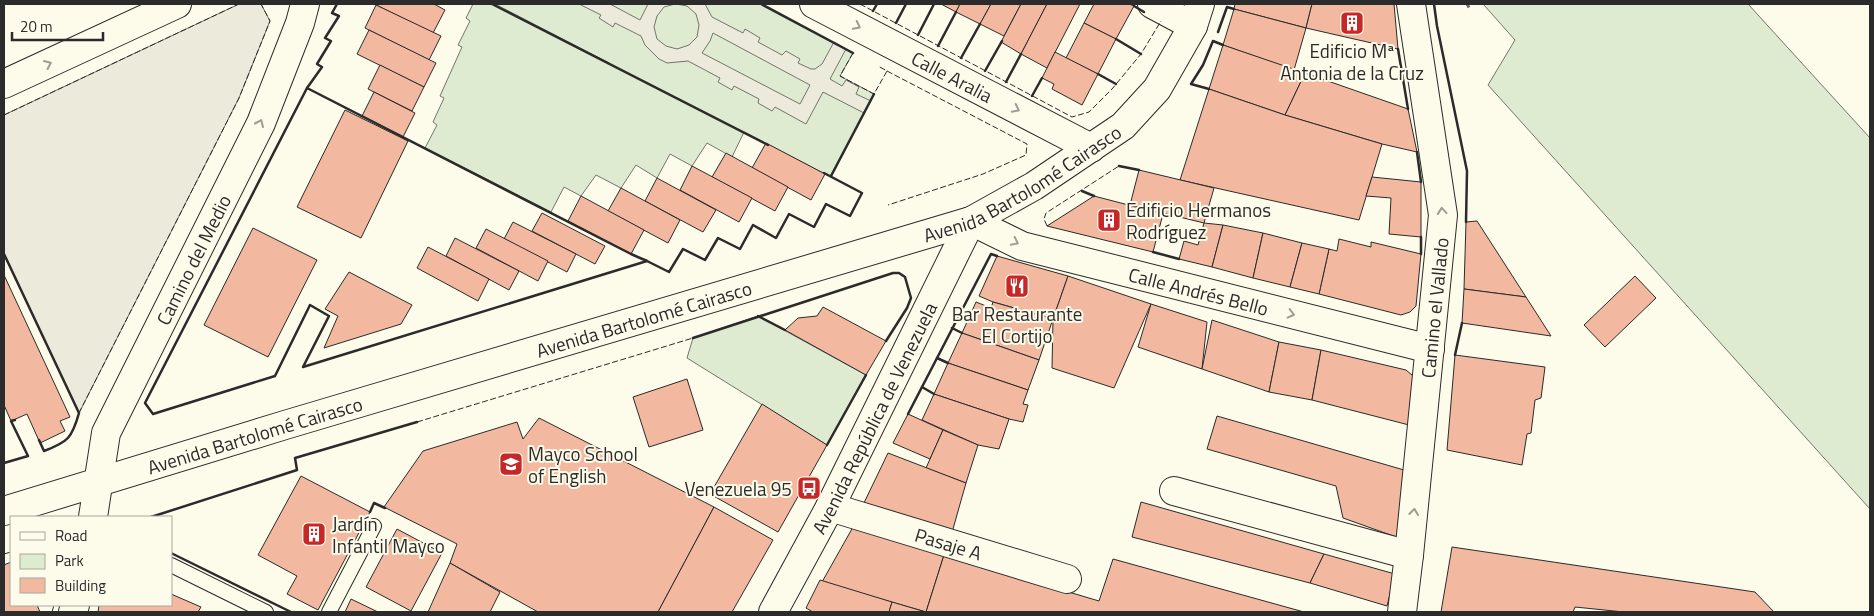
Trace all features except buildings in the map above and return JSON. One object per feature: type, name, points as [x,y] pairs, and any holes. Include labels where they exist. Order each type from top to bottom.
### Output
[{"type":"street","points":[[4,84],[177,4]]},
{"type":"street","name":"Camino del Medio","points":[[93,516],[106,433],[261,123],[300,23],[305,4]]},
{"type":"street","name":"Calle Aralia","points":[[814,4],[1091,148]]},
{"type":"street","points":[[1152,4],[1196,15]]},
{"type":"street","name":"Camino el Vallado","points":[[1402,612],[1443,215],[1411,4]]},
{"type":"street","name":"Avenida Bartolomé Cairasco","points":[[4,511],[972,221],[1034,186],[1123,126],[1157,89],[1196,15]]},
{"type":"street","name":"Calle Andrés Bello","points":[[972,221],[1022,246],[1430,349]]},
{"type":"street","name":"Avenida República de Venezuela","points":[[773,612],[830,507],[972,221]]},
{"type":"street","points":[[1174,491],[1409,555]]},
{"type":"street","name":"Pasaje A","points":[[830,507],[1066,579]]},
{"type":"lane","points":[[329,612],[374,526]]},
{"type":"lane","points":[[172,565],[266,612]]},
{"type":"path","points":[[1467,4],[1470,9]]},
{"type":"green space","points":[[473,4],[492,4],[609,63],[495,4],[761,4],[853,53],[840,76],[874,94],[831,177],[744,132],[732,157],[707,143],[692,166],[670,154],[657,178],[636,165],[621,188],[596,175],[581,196],[564,187],[551,212],[425,148],[437,125],[433,122],[444,98],[440,96],[462,47],[458,45],[470,21],[466,18]]},
{"type":"green space","points":[[1483,4],[1748,4],[1870,138],[1870,509],[1488,85],[1515,40]]},
{"type":"green space","points":[[758,316],[866,375],[827,445],[687,358],[693,338]]},
{"type":"shaded area","points":[[239,4],[261,4],[270,21],[239,98],[79,413],[4,254],[4,115]]},
{"type":"shaded area","points":[[579,4],[610,4],[640,20],[648,4],[675,4],[664,7],[657,16],[654,27],[657,39],[666,46],[677,49],[689,45],[697,37],[699,25],[696,14],[687,6],[676,4],[705,4],[712,17],[743,33],[745,29],[760,38],[758,42],[782,55],[786,51],[800,59],[798,63],[811,69],[815,69],[822,64],[834,42],[846,49],[830,79],[842,86],[846,80],[859,87],[856,94],[871,101],[864,113],[823,92],[806,124],[775,107],[772,111],[758,103],[759,99],[734,86],[732,90],[718,82],[720,78],[688,61],[667,63],[659,59],[645,45],[641,36],[615,23],[613,27],[599,18],[601,15]],"holes":[[[713,33],[810,85],[800,104],[702,53]]]},
{"type":"fence","points":[[4,115],[239,4]]},
{"type":"fence","points":[[79,413],[239,98],[270,21],[261,4],[258,4]]},
{"type":"fence","points":[[860,4],[1072,117],[1089,112],[1112,89],[1141,54],[1161,21]]},
{"type":"fence","points":[[853,53],[840,76],[874,94],[887,71],[878,66]]},
{"type":"fence","points":[[887,71],[1027,144],[1026,155],[983,174],[888,205]]},
{"type":"fence","points":[[1047,226],[1044,219],[1046,213],[1119,166]]},
{"type":"fence","points":[[417,422],[693,338]]},
{"type":"fence","points":[[4,554],[10,552]]},
{"type":"fence","points":[[52,612],[54,606]]},
{"type":"wall","points":[[307,88],[322,67],[317,64],[331,41],[325,38],[339,16],[332,13],[337,4]]},
{"type":"wall","points":[[492,4],[768,145]]},
{"type":"wall","points":[[761,4],[853,53]]},
{"type":"wall","points":[[873,11],[877,4]]},
{"type":"wall","points":[[896,23],[906,4]]},
{"type":"wall","points":[[918,35],[934,4]]},
{"type":"wall","points":[[1434,4],[1467,171],[1466,222]]},
{"type":"wall","points":[[1134,6],[1144,12]]},
{"type":"wall","points":[[1218,32],[1227,7],[1234,9]]},
{"type":"wall","points":[[938,46],[956,12]]},
{"type":"wall","points":[[961,58],[980,24]]},
{"type":"wall","points":[[1116,39],[1141,54]]},
{"type":"wall","points":[[985,71],[1002,41]]},
{"type":"wall","points":[[1209,89],[1191,84],[1203,65],[1213,41],[1223,45]]},
{"type":"wall","points":[[1398,49],[1408,109]]},
{"type":"wall","points":[[1006,82],[1021,54]]},
{"type":"wall","points":[[1098,74],[1116,84]]},
{"type":"wall","points":[[1032,96],[1042,78]]},
{"type":"wall","points":[[307,88],[631,254],[647,261],[303,367],[329,316],[310,305],[275,376],[153,414],[145,403],[307,88]]},
{"type":"wall","points":[[831,176],[874,94]]},
{"type":"wall","points":[[1417,152],[1421,182]]},
{"type":"wall","points":[[1119,166],[1139,170]]},
{"type":"wall","points":[[645,260],[669,272],[683,249],[705,260],[718,238],[740,249],[753,225],[776,238],[789,214],[814,227],[826,204],[850,216],[862,193],[824,173]]},
{"type":"wall","points":[[1082,191],[1094,196]]},
{"type":"wall","points":[[1421,237],[1421,254]]},
{"type":"wall","points":[[1153,252],[1179,259]]},
{"type":"wall","points":[[4,254],[79,413],[71,434],[64,442],[44,451],[39,440]]},
{"type":"wall","points":[[908,414],[991,254],[997,256]]},
{"type":"wall","points":[[693,338],[893,273],[899,273],[905,277],[911,298],[907,308],[886,341]]},
{"type":"wall","points":[[758,316],[785,330]]},
{"type":"wall","points":[[1455,355],[1462,323]]},
{"type":"wall","points":[[952,328],[962,333]]},
{"type":"wall","points":[[937,358],[948,363]]},
{"type":"wall","points":[[827,445],[866,375]]},
{"type":"wall","points":[[922,387],[934,394]]},
{"type":"wall","points":[[4,463],[28,456],[11,421],[15,420]]},
{"type":"wall","points":[[154,516],[297,470],[295,458],[417,422]]},
{"type":"wall","points":[[370,512],[374,503],[385,508]]},
{"type":"wall","points":[[172,553],[291,612]]},
{"type":"place","name":"Edificio Mª Antonia de la Cruz","points":[[1352,23]]},
{"type":"place","name":"Edificio Hermanos Rodríguez","points":[[1109,220]]},
{"type":"place","name":"Bar Restaurante El Cortijo","points":[[1017,286]]},
{"type":"place","name":"Mayco School of English","points":[[511,464]]},
{"type":"place","name":"Venezuela 95","points":[[809,488]]},
{"type":"place","name":"Jardín Infantil Mayco","points":[[314,534]]}]
